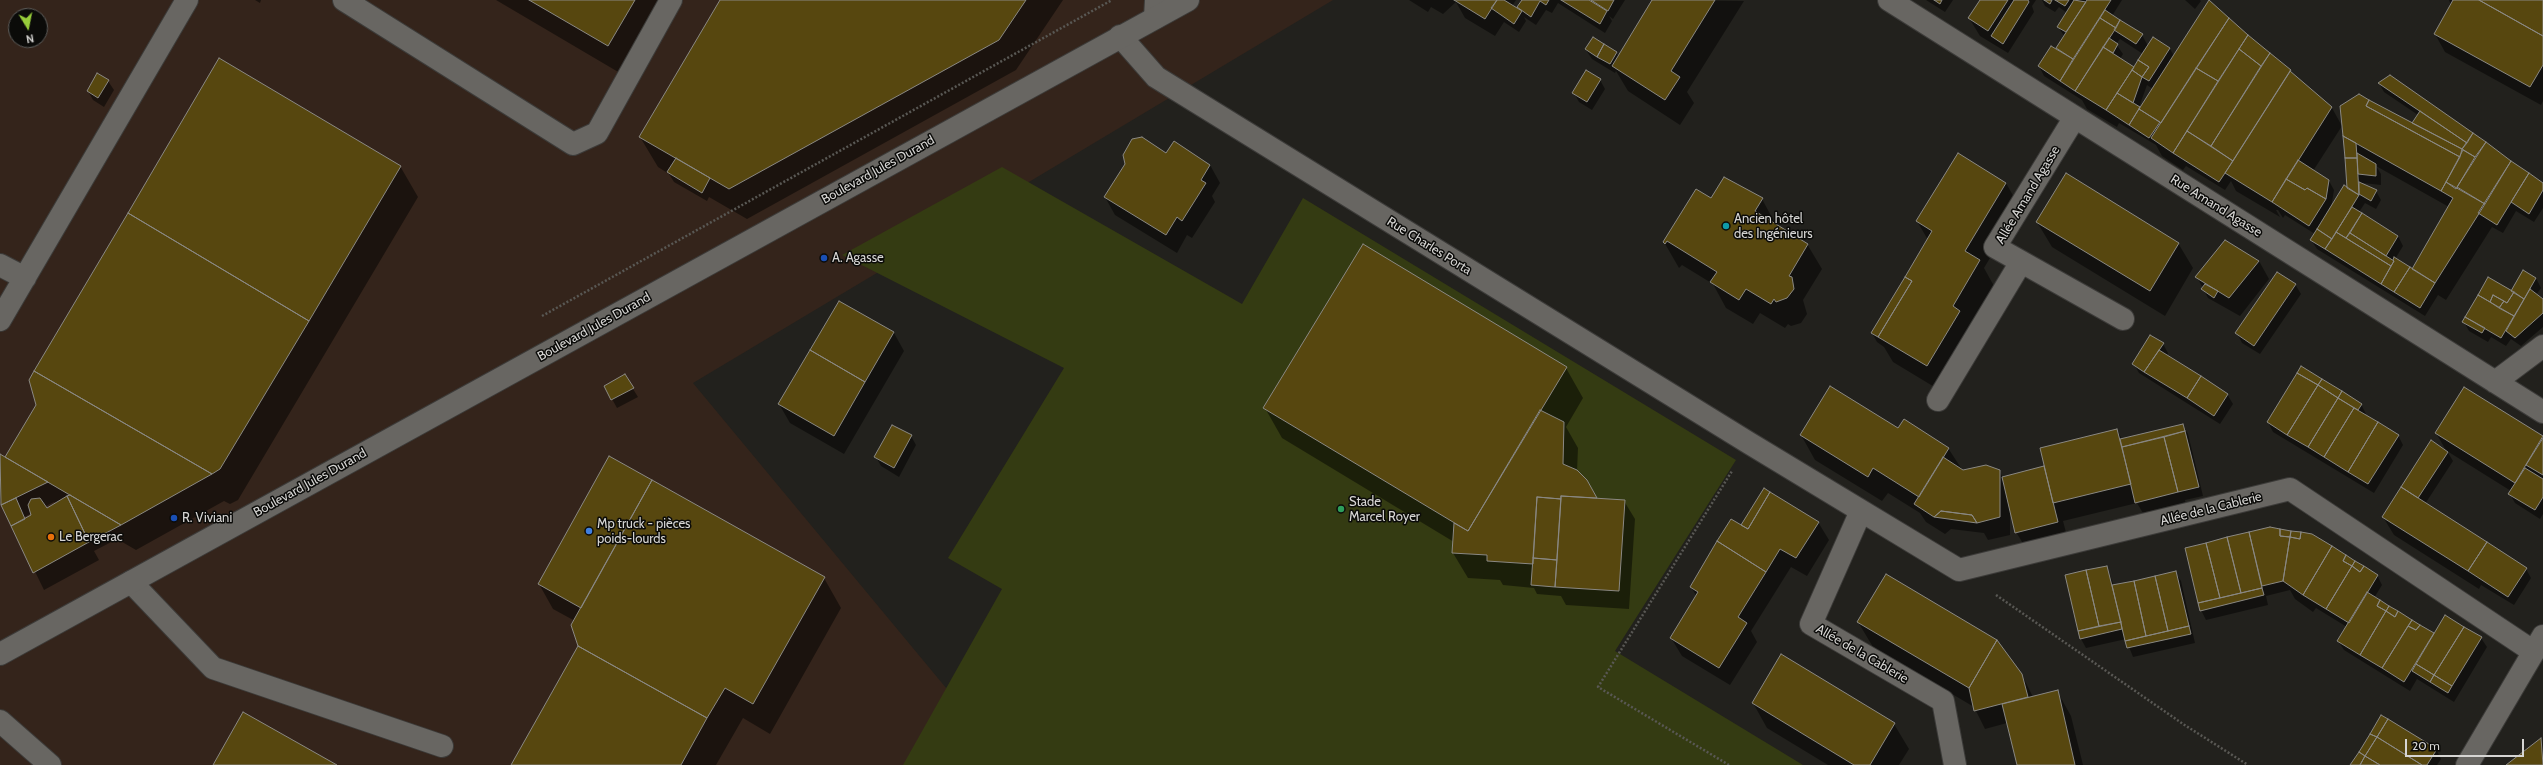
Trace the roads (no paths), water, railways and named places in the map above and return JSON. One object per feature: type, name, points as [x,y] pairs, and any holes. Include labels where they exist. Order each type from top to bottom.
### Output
[{"type":"street","points":[[0,320],[187,0]]},
{"type":"street","points":[[344,0],[572,144],[596,133],[671,0]]},
{"type":"street","name":"Boulevard Jules Durand","points":[[0,654],[1120,36],[1156,9],[1188,0]]},
{"type":"street","name":"Rue Amand Agasse","points":[[1889,0],[2543,412]]},
{"type":"street","name":"Rue Charles Porta","points":[[1120,36],[1156,77],[1861,511]]},
{"type":"street","name":"Allée Amand Agasse","points":[[2075,117],[1995,247],[2123,319]]},
{"type":"street","points":[[1938,400],[2021,262]]},
{"type":"street","points":[[0,264],[24,278]]},
{"type":"street","points":[[2495,382],[2543,346]]},
{"type":"street","name":"Allée de la Cablerie","points":[[1955,765],[1943,701],[1811,624],[1861,511],[1959,570],[2290,489],[2538,644]]},
{"type":"street","points":[[131,582],[213,668],[442,746]]},
{"type":"street","points":[[2467,765],[2538,644]]},
{"type":"street","points":[[0,721],[50,765]]},
{"type":"place","name":"Ancien hôtel des Ingénieurs","points":[[1726,226]]},
{"type":"place","name":"A. Agasse","points":[[824,258]]},
{"type":"place","name":"Stade Marcel Royer","points":[[1341,509]]},
{"type":"place","name":"R. Viviani","points":[[174,518]]},
{"type":"place","name":"Mp truck - pièces poids-lourds","points":[[589,531]]},
{"type":"place","name":"Le Bergerac","points":[[51,537]]}]
